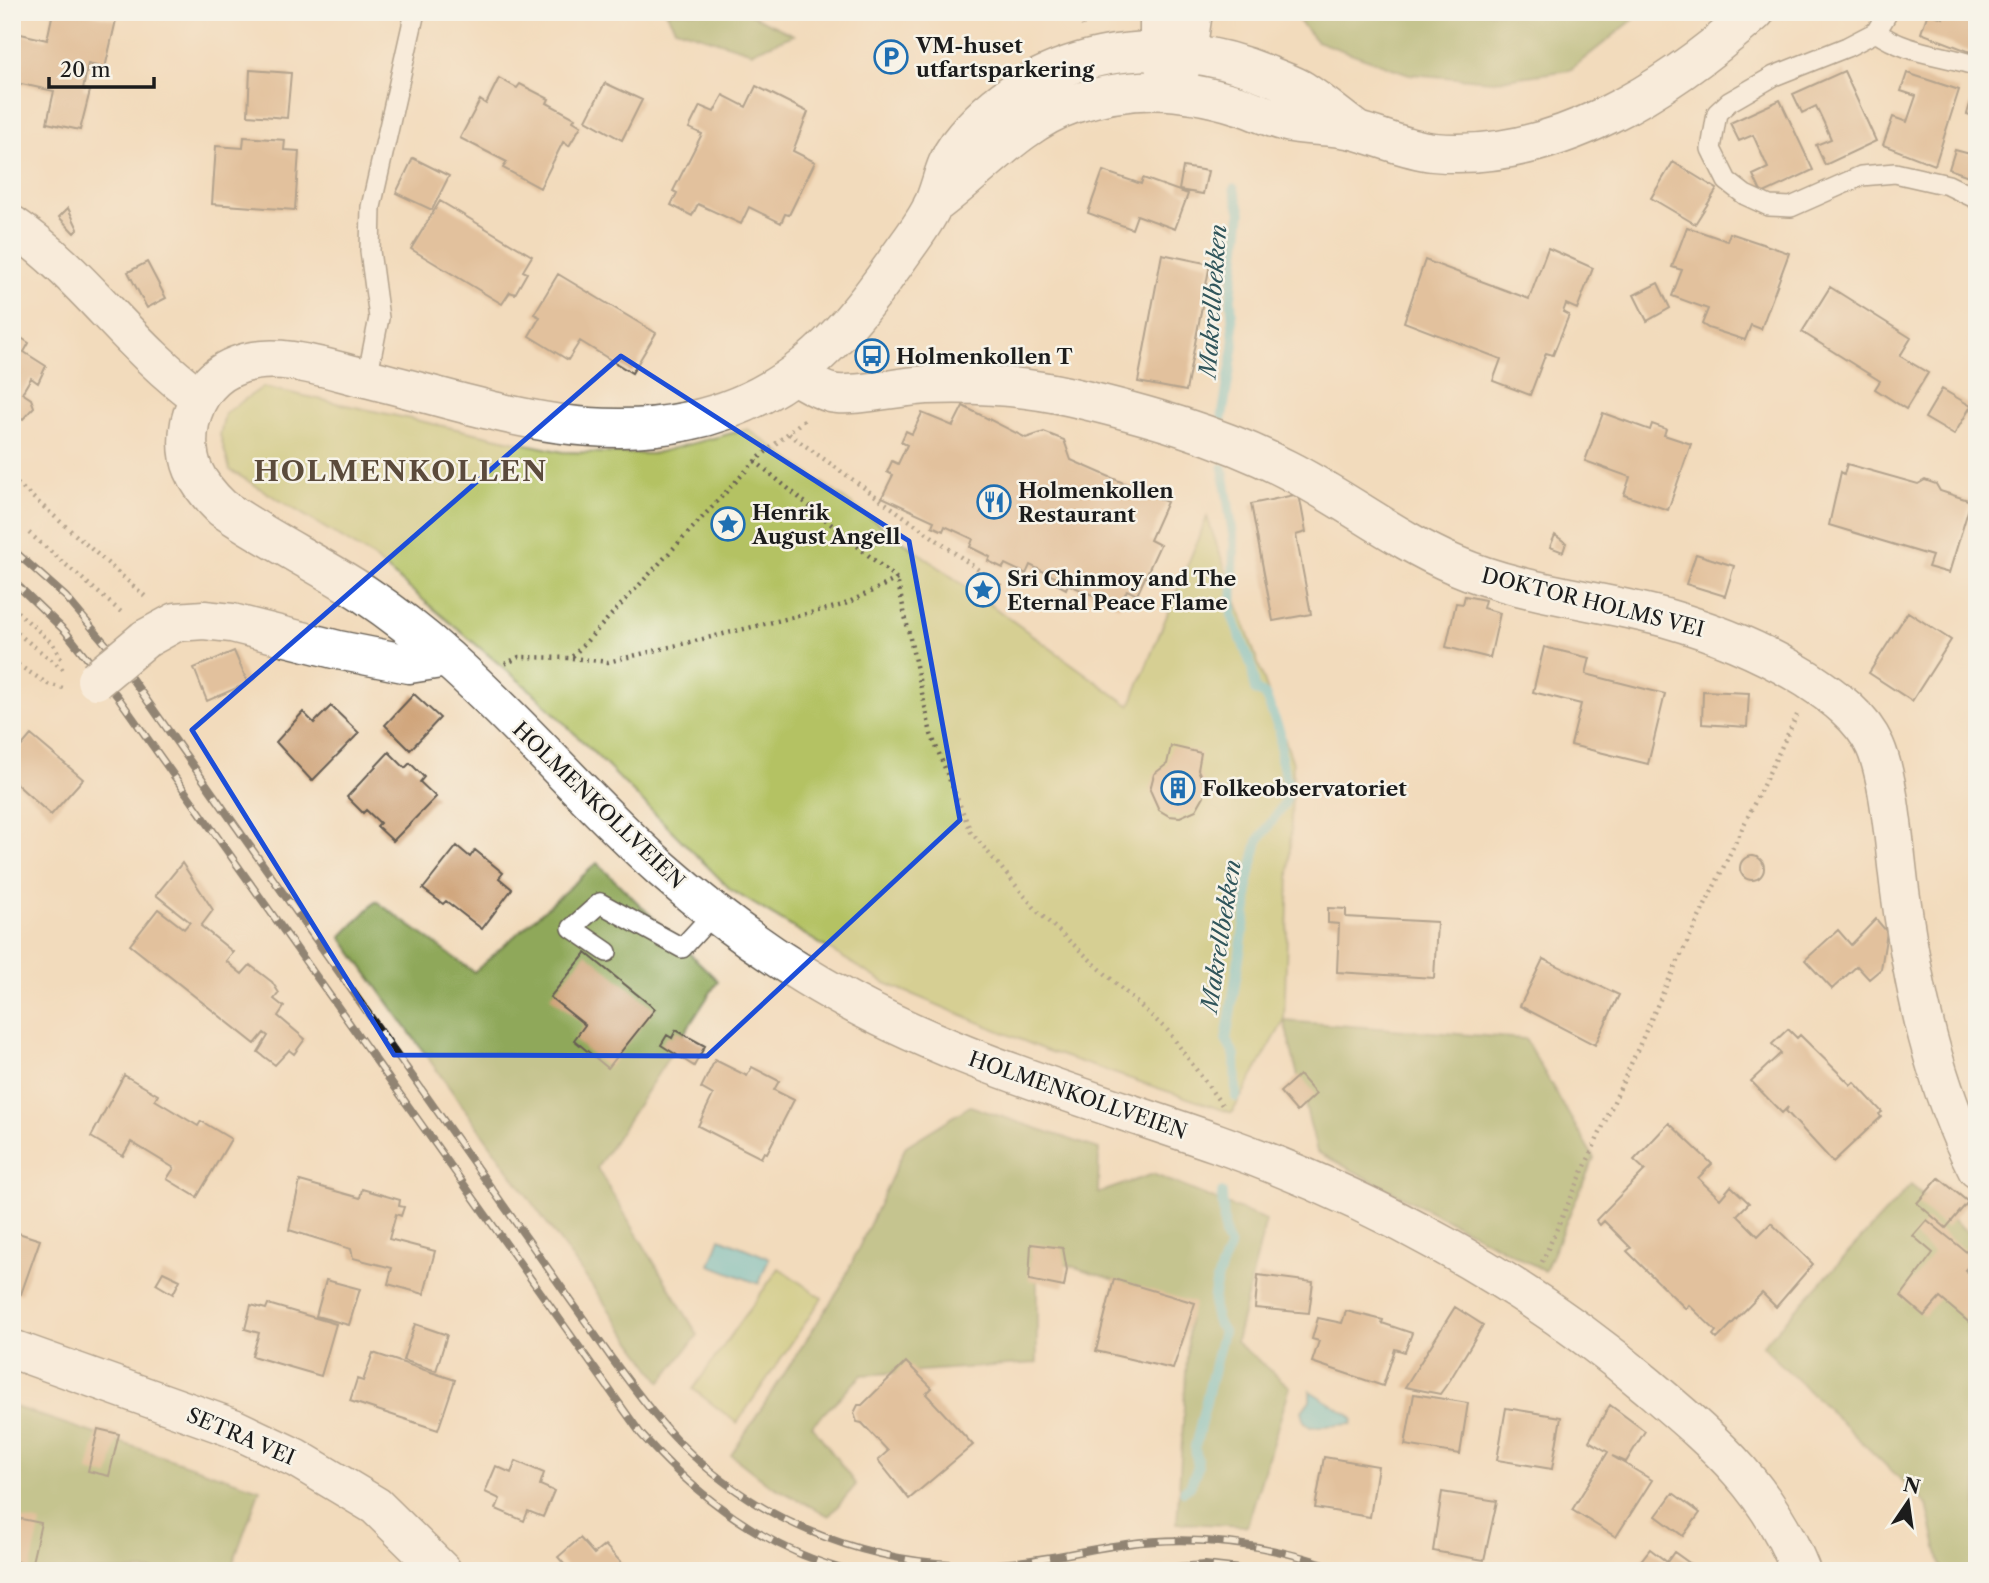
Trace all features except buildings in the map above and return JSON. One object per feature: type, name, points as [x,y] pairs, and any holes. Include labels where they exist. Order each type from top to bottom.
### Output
[{"type":"main road","points":[[1159,12],[1173,51],[1172,89]]},
{"type":"main road","points":[[1173,51],[1193,12]]},
{"type":"main road","name":"HOLMENKOLLVEIEN","points":[[1755,12],[1699,60],[1659,86],[1599,117],[1533,143],[1473,153],[1440,152],[1404,146],[1356,130],[1284,122],[1229,102],[1172,89],[1139,89],[1075,104],[1049,114],[932,206],[845,330],[794,375],[757,398],[725,411],[653,428],[612,429],[526,418],[314,366],[260,360],[241,364],[221,374],[206,386],[199,397],[189,428],[188,459],[205,492],[241,522],[362,592],[406,623],[447,658],[634,844],[715,912],[802,974],[882,1019],[947,1049],[1220,1144],[1358,1201],[1497,1276],[1610,1354],[1717,1444],[1751,1482],[1780,1523],[1801,1571]]},
{"type":"main road","name":"HOLMENKOLLVEIEN","points":[[932,206],[946,160],[972,128],[1008,97],[1048,74],[1079,62],[1126,50],[1173,51],[1236,61],[1300,89],[1356,130]]},
{"type":"main road","points":[[12,225],[39,243],[84,286],[169,376],[199,397]]},
{"type":"main road","points":[[794,375],[832,394]]},
{"type":"main road","name":"DOKTOR HOLMS VEI","points":[[832,394],[926,385],[994,384],[1070,397],[1158,420],[1214,437],[1286,468],[1454,565],[1511,584],[1663,617],[1720,635],[1812,683],[1847,707],[1875,746],[1884,782],[1907,943],[1923,1022],[1941,1085],[1977,1169]]},
{"type":"main road","points":[[82,679],[161,631],[232,623],[338,650],[409,664],[447,658]]},
{"type":"main road","name":"SETRA VEI","points":[[12,1349],[233,1428],[296,1458],[376,1506],[442,1571]]},
{"type":"lane","points":[[367,378],[379,318],[370,251],[371,207],[415,12]]},
{"type":"lane","points":[[1888,12],[1876,32],[1847,47],[1774,76],[1729,102],[1717,113],[1712,126],[1711,149],[1727,181],[1745,195],[1769,206],[1791,207],[1861,176],[1895,173],[1937,182],[1977,199]]},
{"type":"lane","points":[[1876,32],[1893,44],[1919,53],[1977,66]]},
{"type":"lane","points":[[607,952],[572,928],[600,903],[682,948],[715,912]]},
{"type":"path","points":[[572,658],[755,461],[832,394]]},
{"type":"path","points":[[789,434],[1001,586]]},
{"type":"path","points":[[755,461],[897,579],[931,734],[971,832],[1039,913],[1168,1031],[1224,1108]]},
{"type":"path","points":[[12,480],[161,631]]},
{"type":"path","points":[[29,533],[121,612],[161,631]]},
{"type":"path","points":[[495,669],[519,657],[608,662],[843,605],[897,579]]},
{"type":"path","points":[[12,607],[53,644],[82,679]]},
{"type":"path","points":[[12,629],[82,679]]},
{"type":"path","points":[[12,661],[48,684],[65,688],[82,679]]},
{"type":"path","points":[[1525,1295],[1597,1146],[1666,986],[1812,683]]},
{"type":"highlighted area","points":[[621,356],[909,541],[960,820],[707,1056],[394,1055],[192,730]]},
{"type":"green space","points":[[666,12],[745,12],[794,35],[752,52],[675,28]]},
{"type":"green space","points":[[1291,12],[1643,12],[1570,70],[1492,81],[1409,74],[1316,41]]},
{"type":"green space","points":[[263,387],[563,452],[652,454],[748,429],[1130,706],[1207,517],[1293,763],[1284,1021],[1232,1113],[1045,1050],[885,983],[731,890],[536,695],[371,556],[230,470],[220,435],[225,413]]},
{"type":"green space","points":[[597,863],[718,981],[597,1168],[698,1335],[661,1382],[341,937],[376,901],[474,972]]},
{"type":"green space","points":[[1284,1021],[1525,1039],[1594,1158],[1545,1271],[1317,1152]]},
{"type":"green space","points":[[970,1106],[1099,1149],[1098,1193],[1153,1174],[1266,1220],[1236,1342],[1290,1387],[1247,1526],[1177,1523],[1190,1304],[1037,1255],[1037,1363],[862,1375],[812,1425],[856,1485],[829,1516],[768,1484],[731,1455],[840,1288],[906,1146]]},
{"type":"green space","points":[[1911,1185],[1977,1240],[1977,1571],[1942,1570],[1927,1505],[1762,1346]]},
{"type":"green space","points":[[779,1268],[822,1298],[737,1423],[693,1389]]},
{"type":"green space","points":[[12,1406],[260,1489],[230,1571],[12,1571]]},
{"type":"water","points":[[720,1238],[769,1258],[759,1284],[710,1265]]},
{"type":"water","points":[[1310,1391],[1349,1415],[1353,1419],[1352,1424],[1310,1427],[1304,1421],[1302,1411],[1310,1400]]},
{"type":"waterway","name":"Makrellbekken","points":[[1222,418],[1234,346],[1231,298],[1241,213],[1234,189]]},
{"type":"waterway","name":"Makrellbekken","points":[[1223,468],[1234,542],[1232,615],[1252,667],[1255,690],[1265,695],[1280,732],[1281,759],[1289,790],[1284,804],[1258,841],[1248,881],[1247,908],[1226,1040],[1235,1056],[1236,1097]]},
{"type":"waterway","name":"Makrellbekken","points":[[1184,1491],[1190,1486],[1198,1467],[1195,1447],[1223,1331],[1214,1312],[1215,1289],[1230,1247],[1225,1236],[1222,1193]]},
{"type":"railway","points":[[12,549],[66,597],[115,655],[612,1359],[663,1425],[714,1474],[749,1499],[826,1538],[867,1551],[909,1559],[952,1564],[995,1564],[1126,1544],[1182,1540],[1264,1548],[1345,1571]]},
{"type":"railway","points":[[12,580],[65,631],[118,697],[641,1434],[686,1479],[735,1518],[790,1549],[849,1571]]},
{"type":"railway","points":[[1117,1571],[1205,1565],[1257,1571]]},
{"type":"place","name":"VM-huset utfartsparkering","points":[[891,57]]},
{"type":"place","name":"Holmenkollen T","points":[[872,356]]},
{"type":"place","name":"Holmenkollen Restaurant","points":[[994,502]]},
{"type":"place","name":"Henrik August Angell","points":[[728,524]]},
{"type":"place","name":"Sri Chinmoy and The Eternal Peace Flame","points":[[983,590]]},
{"type":"place","name":"Folkeobservatoriet","points":[[1178,788]]},
{"type":"district","name":"HOLMENKOLLEN","points":[[401,471]]}]
